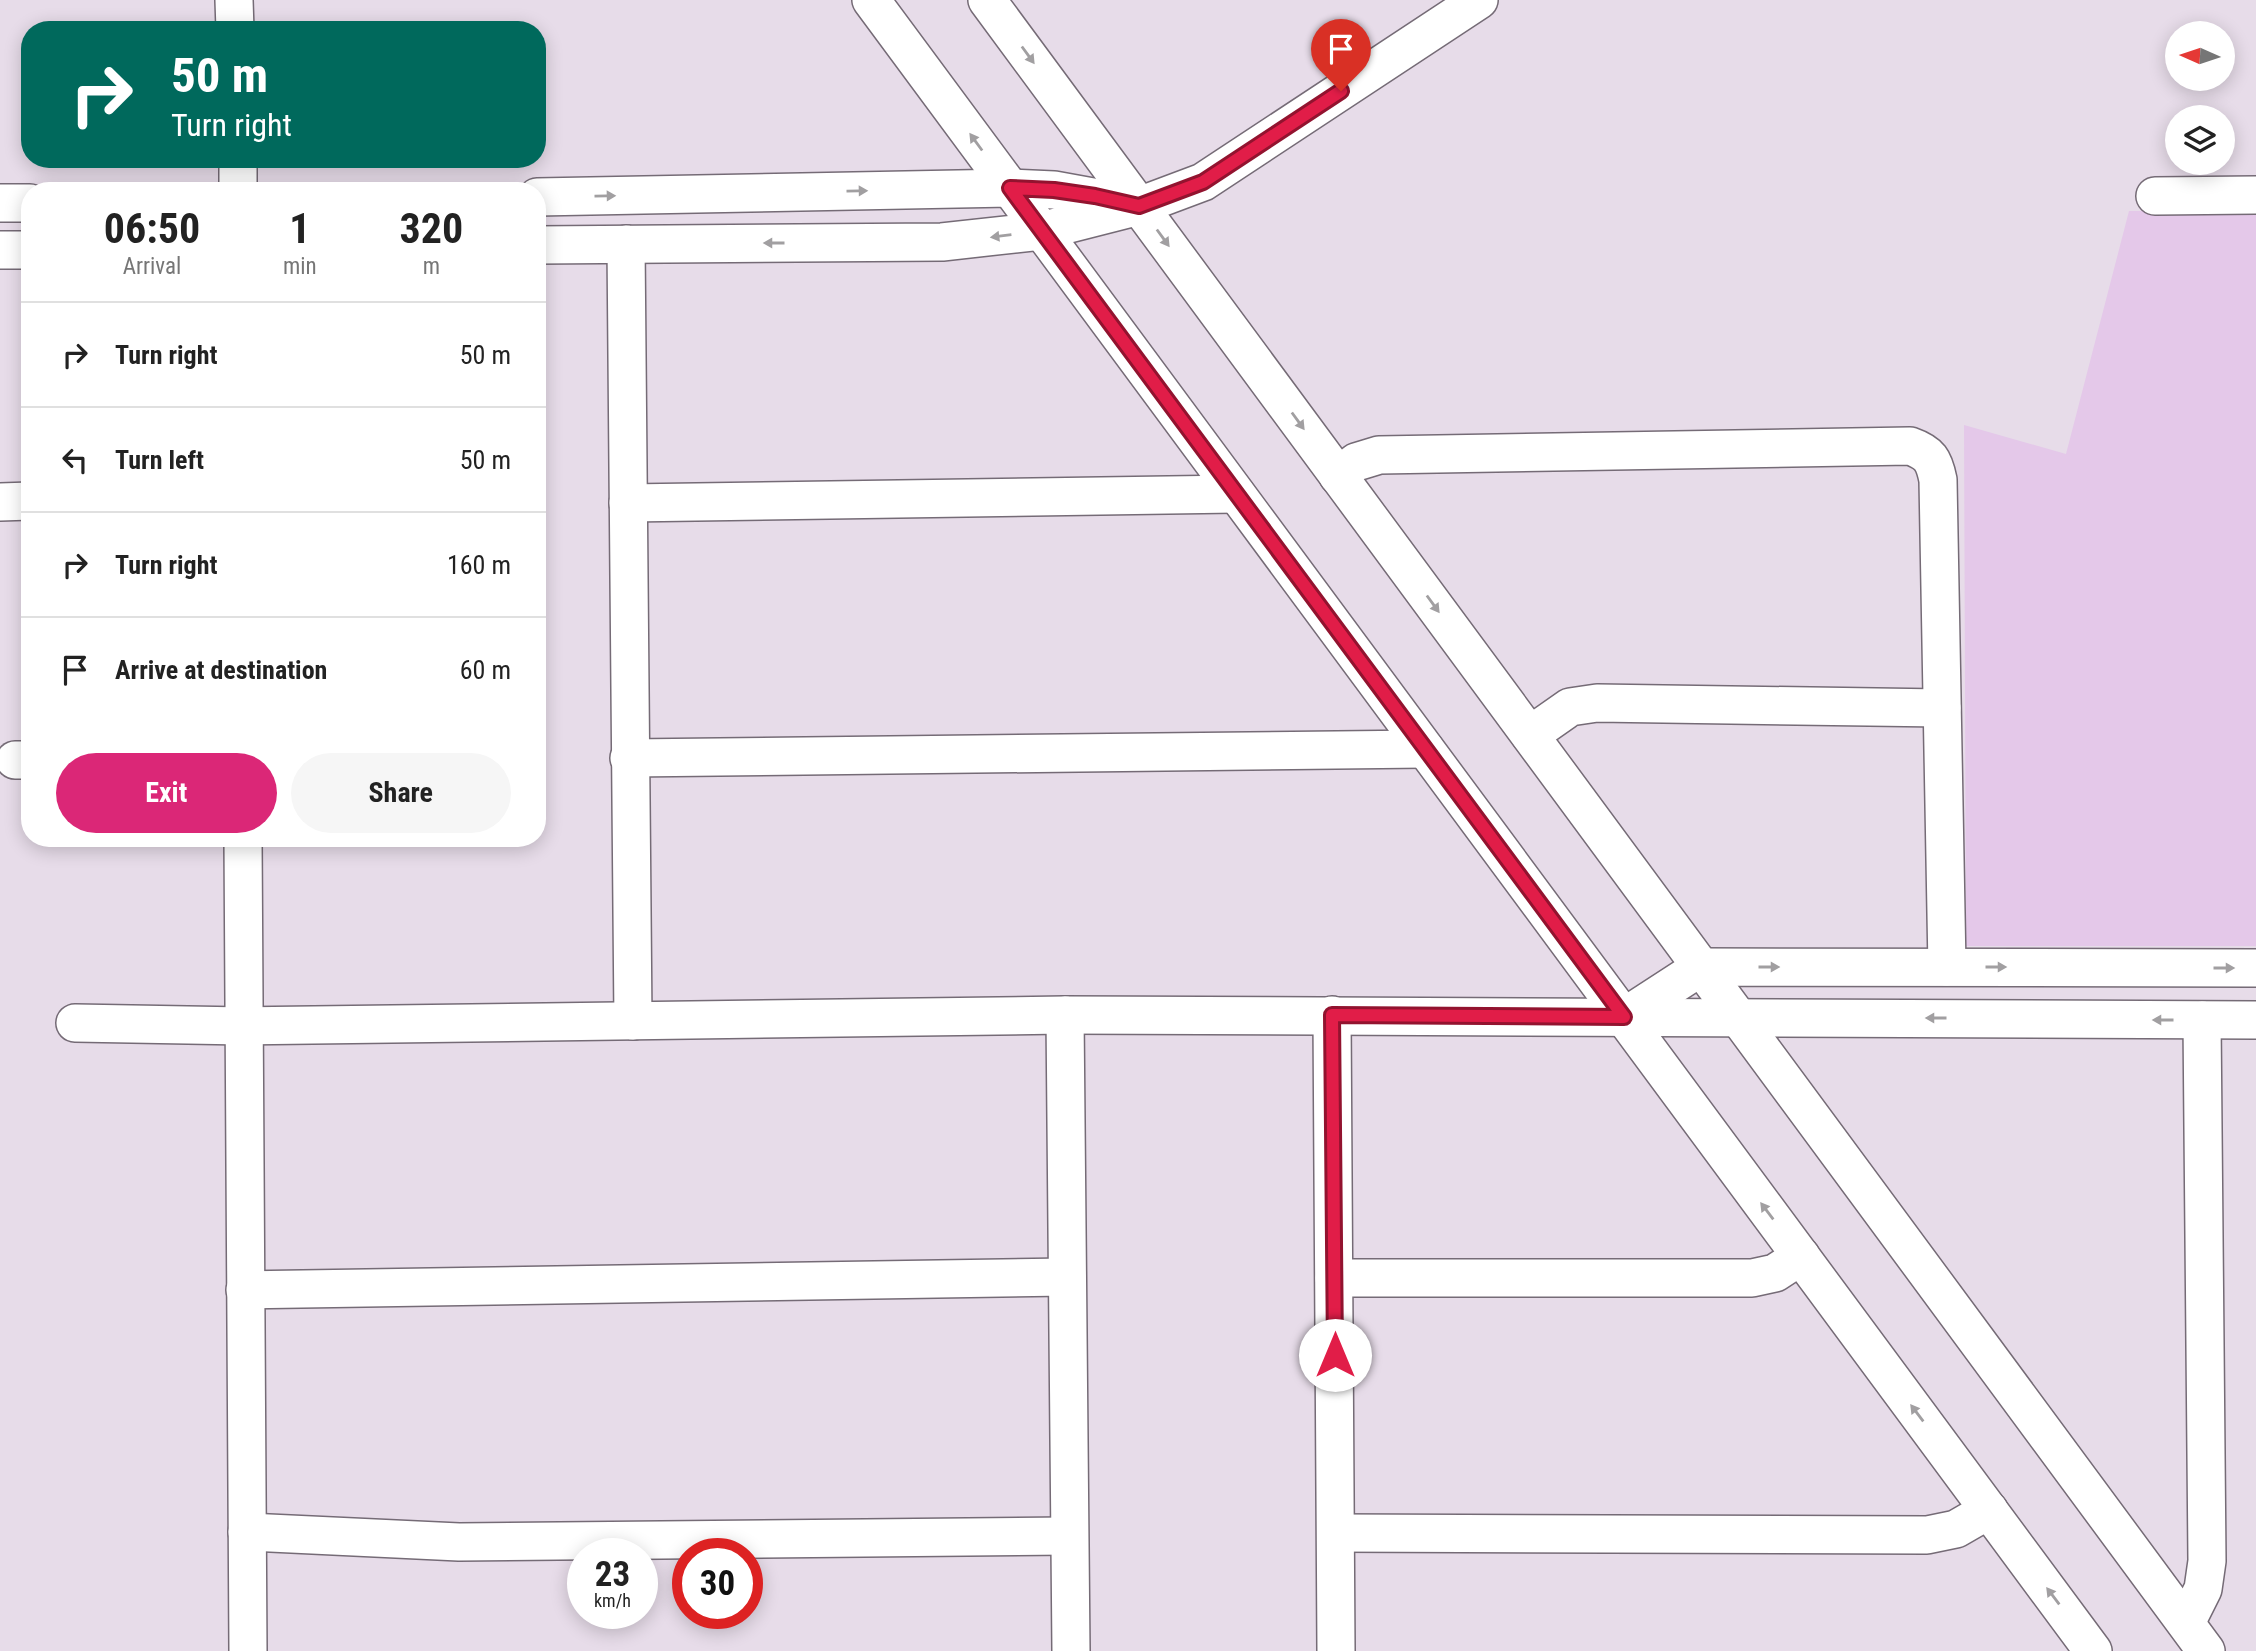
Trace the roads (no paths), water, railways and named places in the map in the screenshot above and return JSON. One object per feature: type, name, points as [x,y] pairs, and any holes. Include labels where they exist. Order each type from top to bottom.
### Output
[{"type":"street","points":[[234,0],[235,21]]},
{"type":"street","points":[[871,0],[2094,1651]]},
{"type":"street","points":[[987,0],[2196,1637]]},
{"type":"street","points":[[546,245],[942,242],[1041,230],[1139,206],[1203,182],[1479,0]]},
{"type":"street","points":[[546,197],[1010,188],[1081,194],[1139,206]]},
{"type":"street","points":[[2155,196],[2256,195]]},
{"type":"street","points":[[0,203],[21,203]]},
{"type":"street","points":[[626,244],[633,1021]]},
{"type":"street","points":[[0,250],[21,250]]},
{"type":"street","points":[[1338,476],[1356,462],[1379,455],[1910,446],[1925,451],[1934,462],[1938,480],[1947,967]]},
{"type":"street","points":[[628,503],[1236,494]]},
{"type":"street","points":[[0,502],[21,501]]},
{"type":"street","points":[[1530,735],[1570,708],[1597,703],[1942,708]]},
{"type":"street","points":[[629,758],[1425,749]]},
{"type":"street","points":[[243,847],[248,1651]]},
{"type":"street","points":[[1624,1017],[1701,967],[2256,968]]},
{"type":"street","points":[[1065,1015],[1071,1651]]},
{"type":"street","points":[[75,1023],[244,1026],[1065,1015],[2256,1020]]},
{"type":"street","points":[[1332,1015],[1336,1651]]},
{"type":"street","points":[[2196,1637],[2207,1561],[2202,1020]]},
{"type":"street","points":[[1334,1278],[1752,1278],[1775,1273],[1801,1256]]},
{"type":"street","points":[[245,1290],[1067,1277]]},
{"type":"street","points":[[1336,1533],[1927,1535],[1956,1529],[1989,1510]]},
{"type":"street","points":[[247,1532],[460,1542],[1069,1536]]}]
